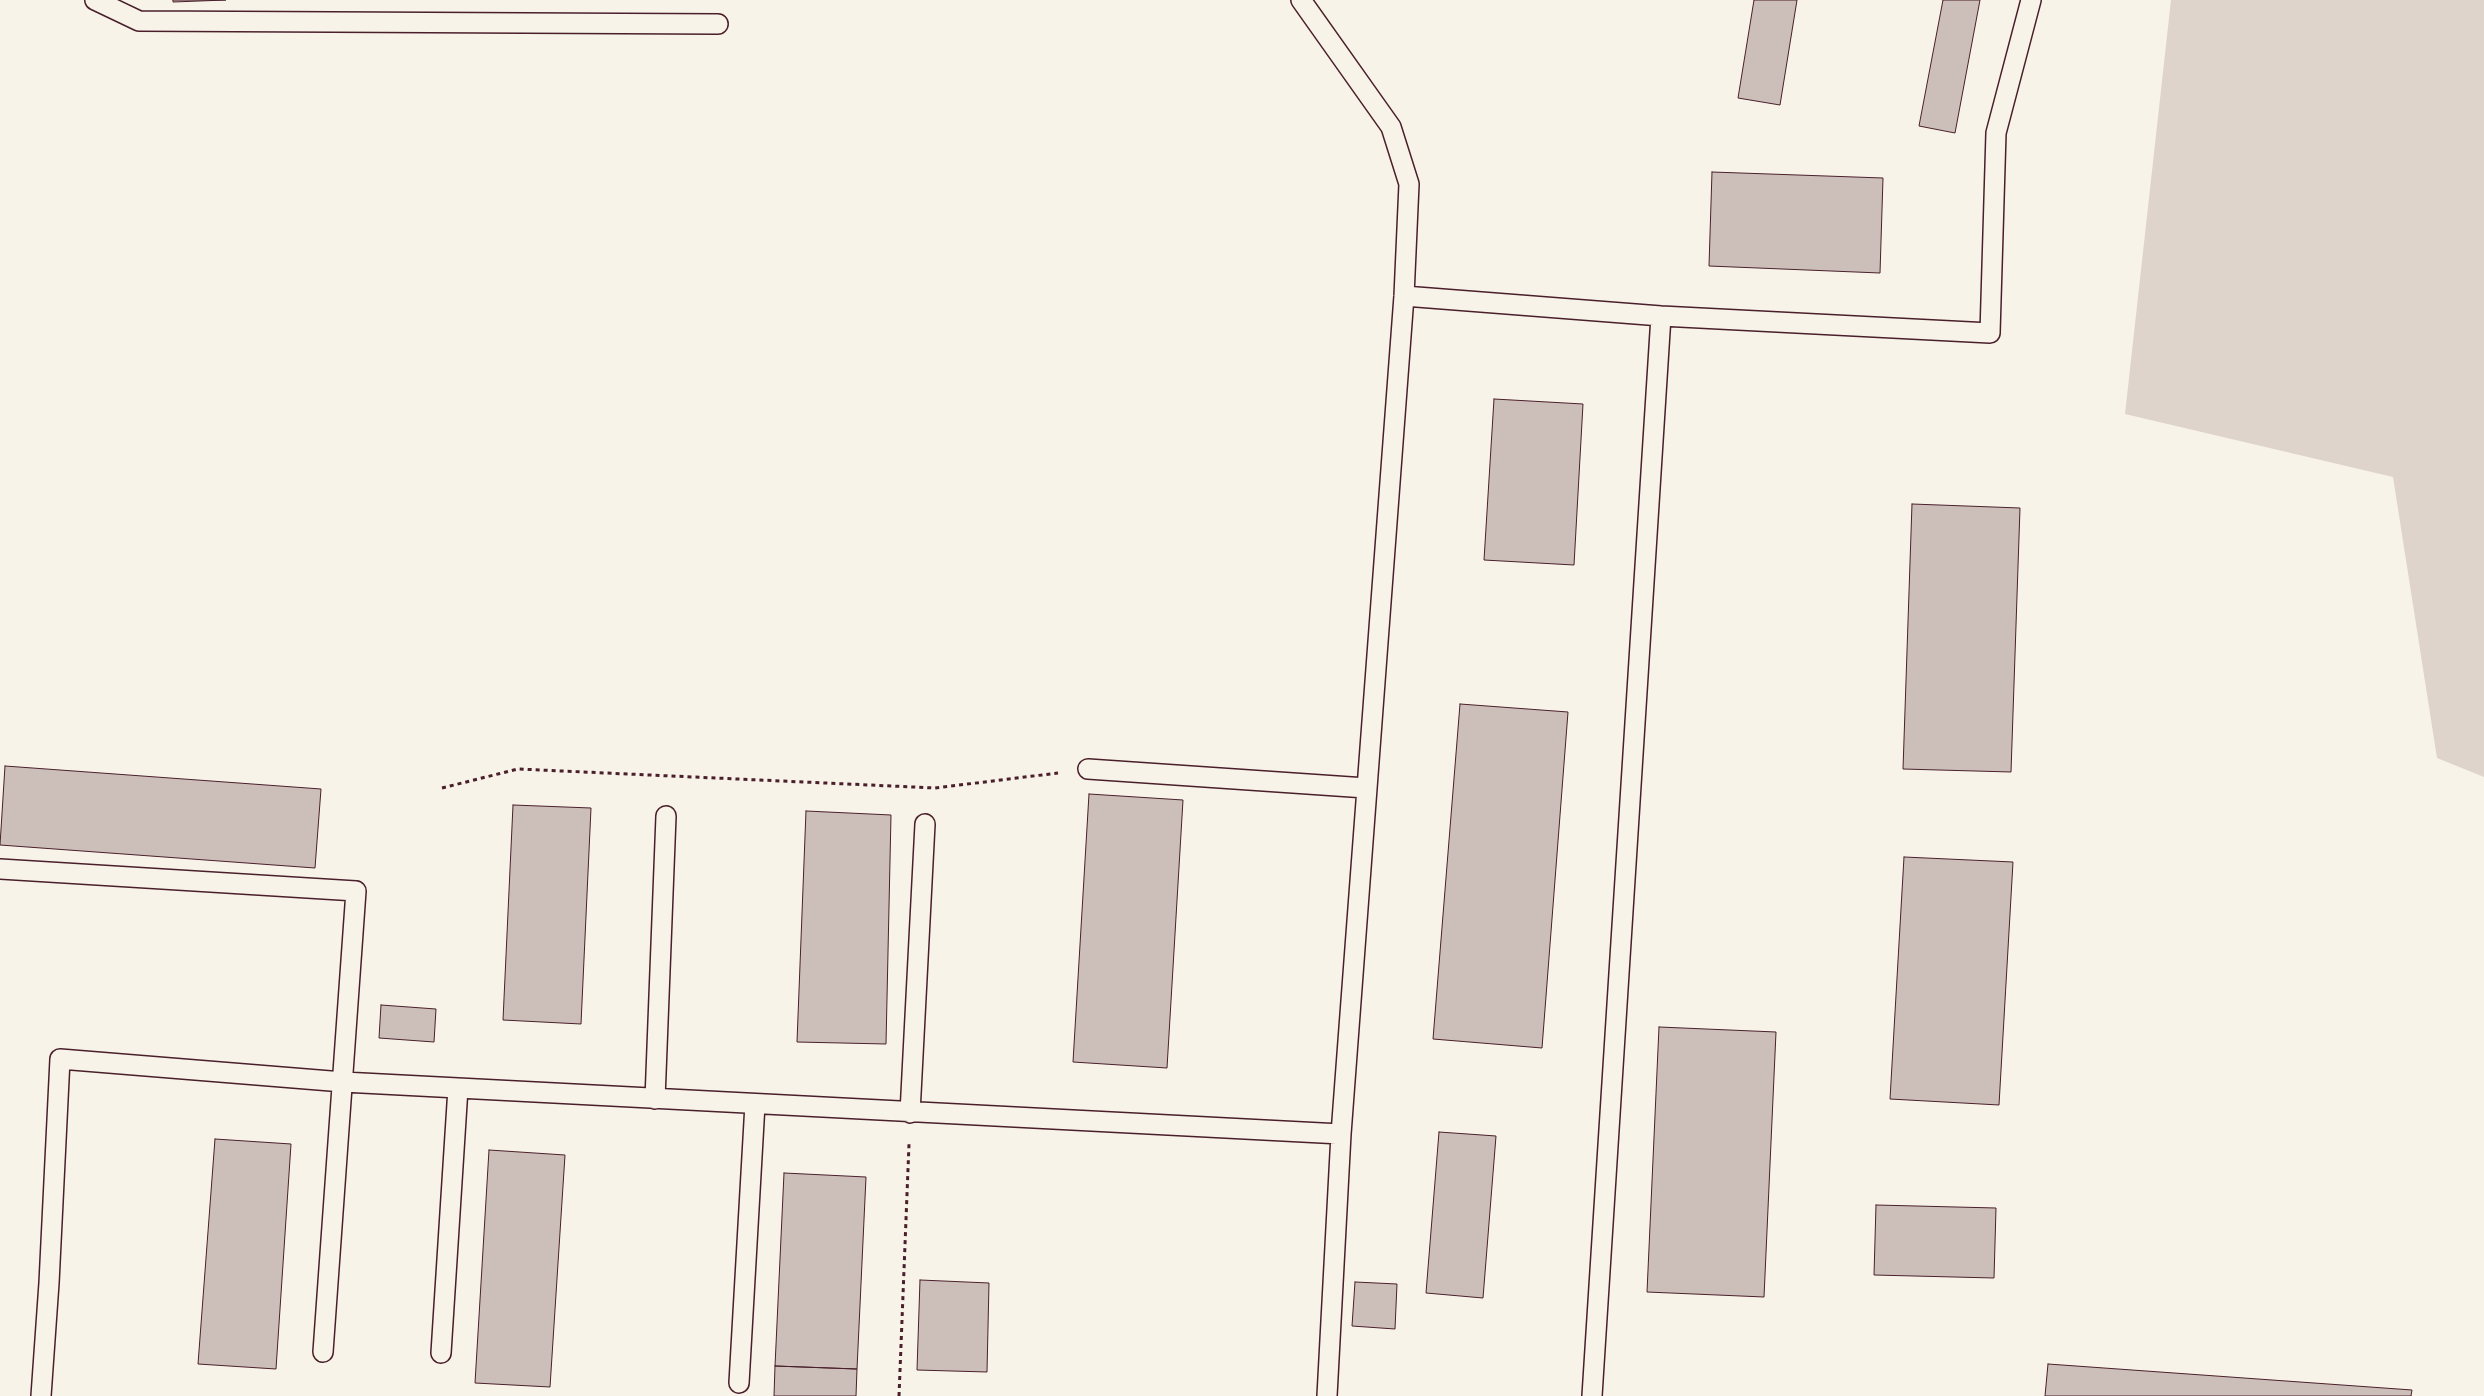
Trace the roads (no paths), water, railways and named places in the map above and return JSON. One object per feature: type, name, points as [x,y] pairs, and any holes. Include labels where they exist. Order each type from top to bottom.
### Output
[{"type":"lane","points":[[95,0],[139,21],[718,24]]},
{"type":"lane","points":[[1301,0],[1391,127],[1409,184],[1404,296],[1341,1134],[1326,1396]]},
{"type":"lane","points":[[1404,296],[1661,316],[1990,333],[1996,133],[2030,0]]},
{"type":"lane","points":[[1592,1396],[1661,316]]},
{"type":"lane","points":[[1088,769],[1366,788]]},
{"type":"lane","points":[[655,1098],[666,816]]},
{"type":"lane","points":[[910,1113],[925,824]]},
{"type":"lane","points":[[0,869],[356,891],[323,1352]]},
{"type":"lane","points":[[41,1396],[49,1283],[60,1059],[343,1082],[1341,1134]]},
{"type":"lane","points":[[441,1353],[458,1088]]},
{"type":"lane","points":[[740,1383],[755,1104]]}]
